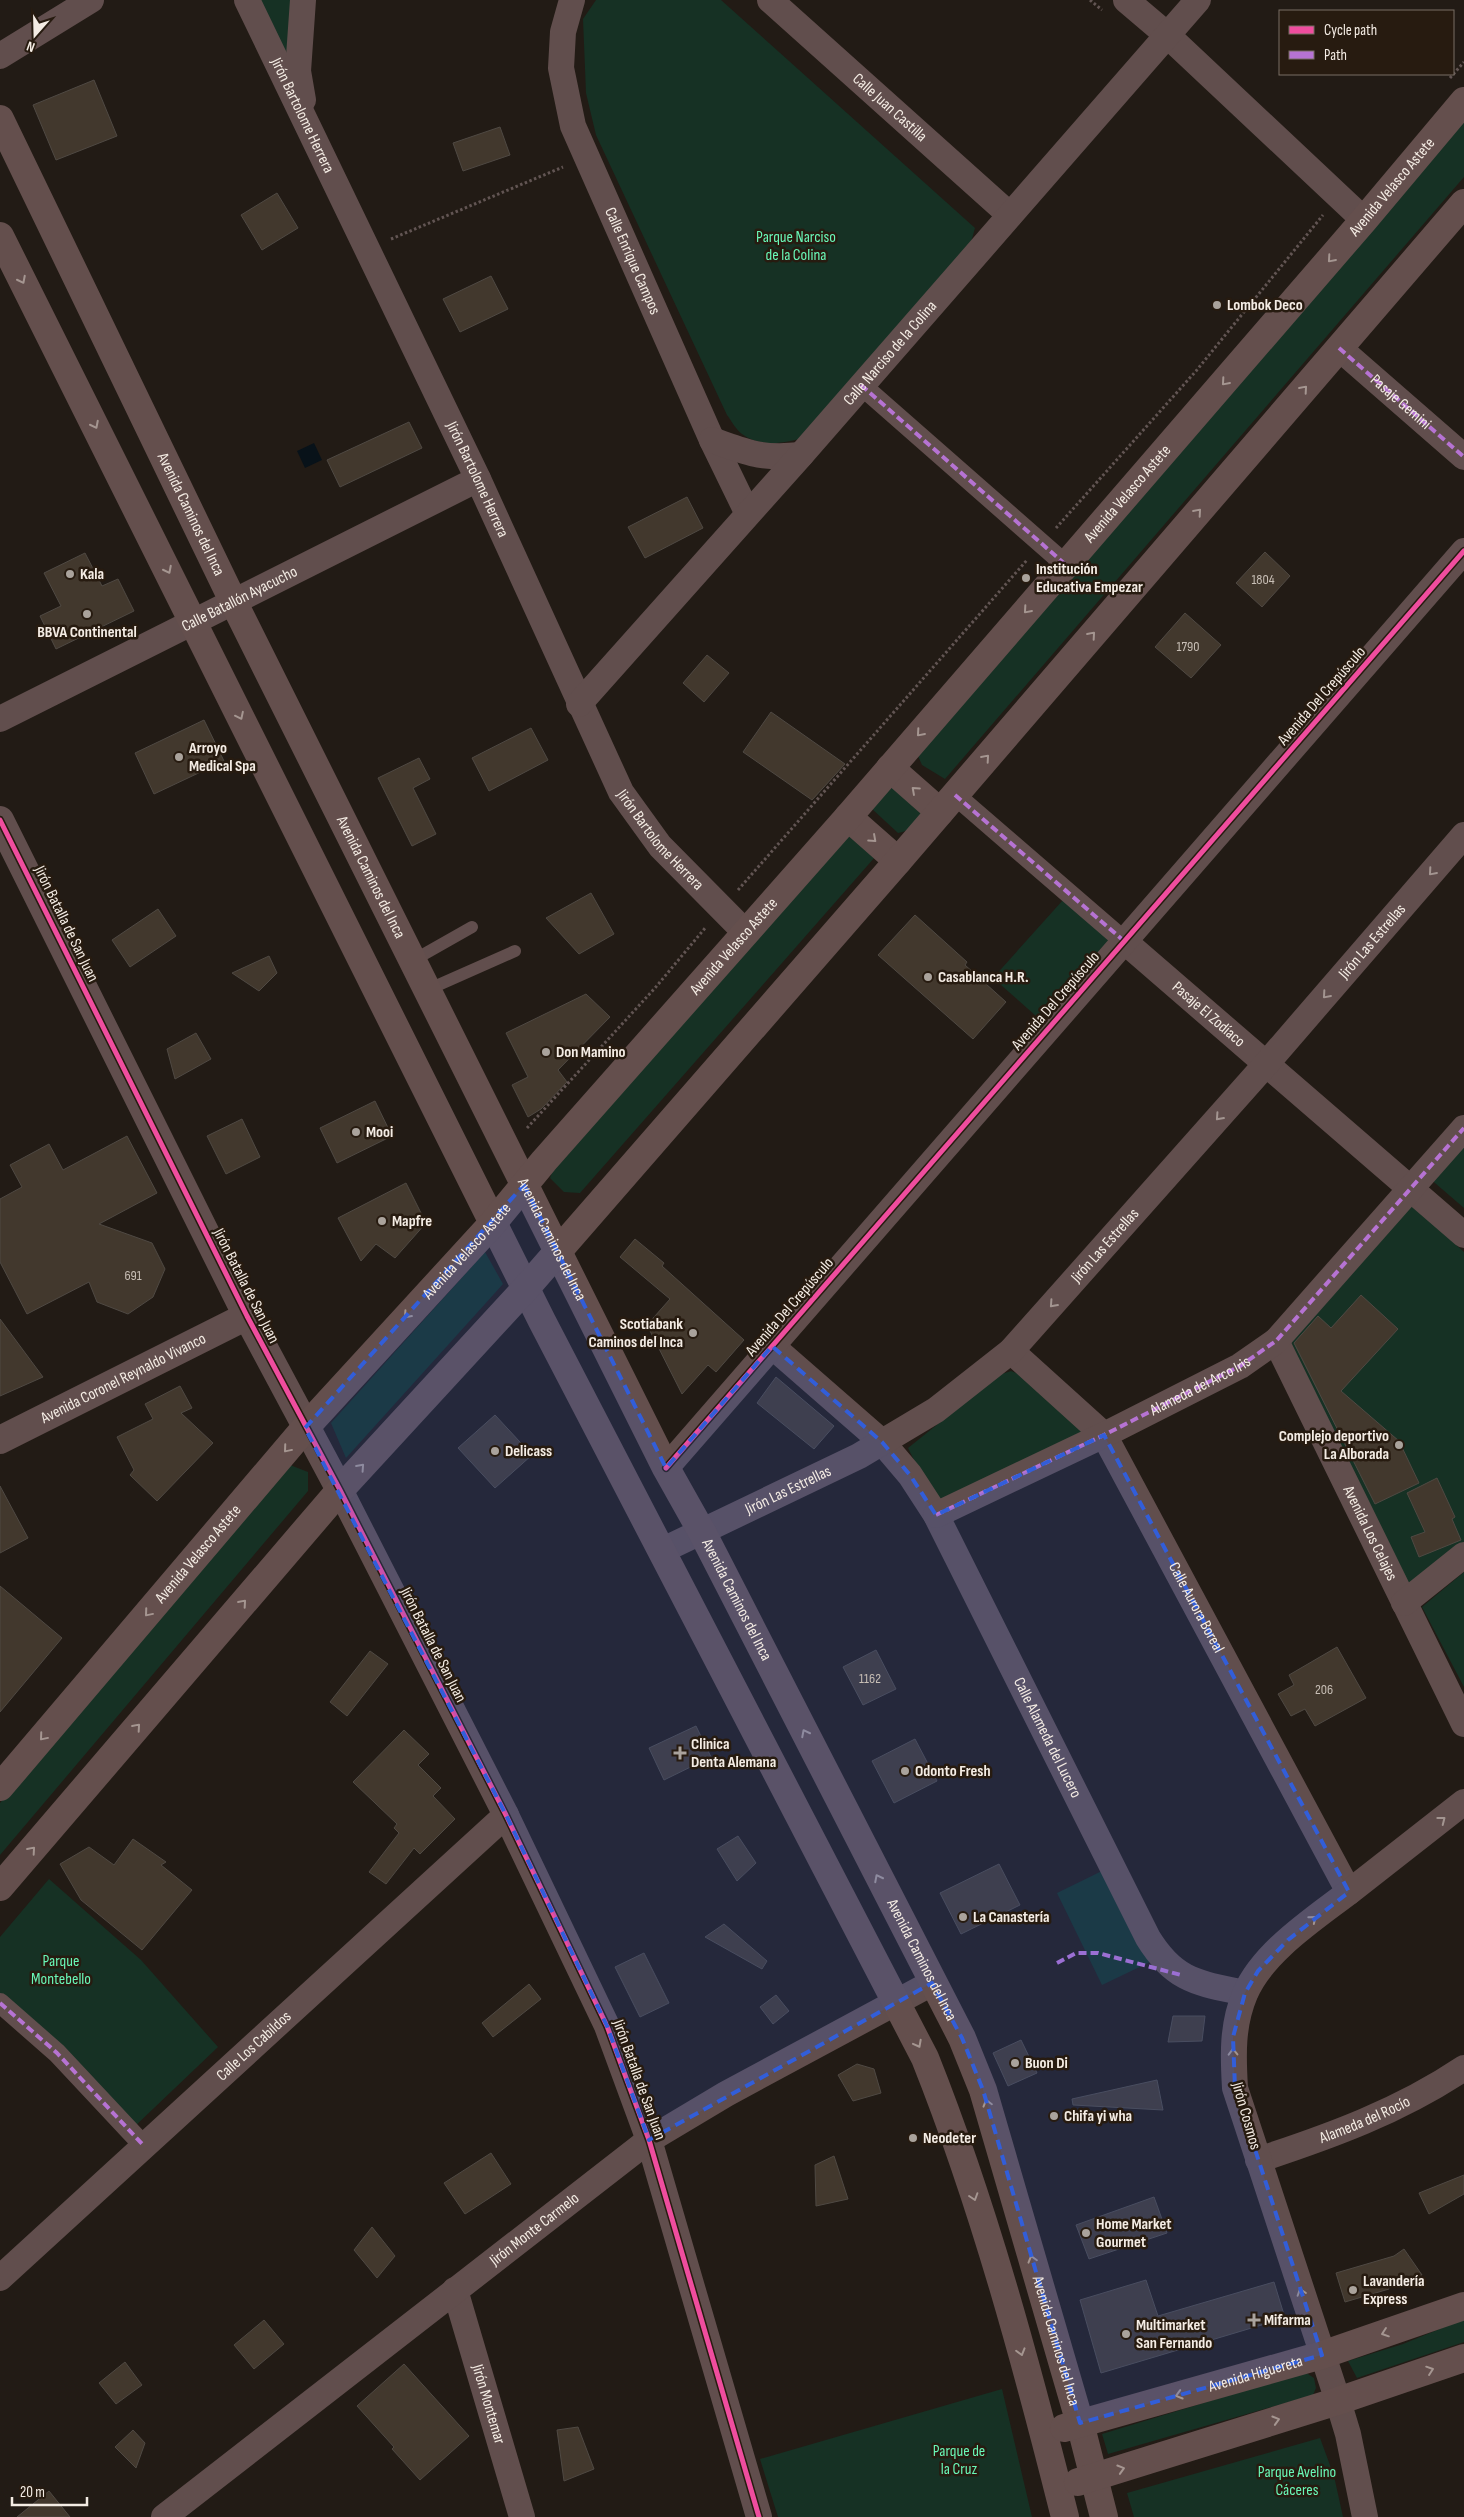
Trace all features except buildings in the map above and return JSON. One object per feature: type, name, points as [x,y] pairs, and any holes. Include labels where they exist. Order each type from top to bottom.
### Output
[{"type":"main road","name":"Avenida Velasco Astete","points":[[0,1787],[305,1428],[493,1223],[524,1185],[848,817],[1364,220],[1464,101]]},
{"type":"main road","name":"Avenida Caminos del Inca","points":[[0,119],[233,601],[524,1185],[666,1468],[702,1532],[932,1983],[962,2038],[983,2090],[1080,2423],[1104,2517]]},
{"type":"main road","points":[[0,1887],[340,1490],[526,1288],[898,861],[1464,203]]},
{"type":"main road","points":[[0,236],[493,1223],[661,1551],[925,2058],[942,2100],[993,2252],[1045,2434],[1064,2517]]},
{"type":"main road","points":[[890,768],[947,804]]},
{"type":"main road","points":[[848,817],[898,861]]},
{"type":"main road","name":"Avenida Higuereta","points":[[1045,2434],[1322,2354],[1464,2306]]},
{"type":"main road","points":[[1057,2488],[1338,2401],[1464,2358]]},
{"type":"street","points":[[0,56],[91,0]]},
{"type":"street","name":"Jirón Bartolome Herrera","points":[[247,0],[478,479],[579,704],[621,792],[660,846],[746,933]]},
{"type":"street","points":[[303,0],[298,71],[308,128]]},
{"type":"street","name":"Calle Enrique Campos","points":[[572,0],[563,32],[561,68],[572,126],[712,440],[747,512]]},
{"type":"street","name":"Calle Juan Castilla","points":[[770,0],[1010,215]]},
{"type":"street","points":[[1126,0],[1166,34],[1364,220]]},
{"type":"street","name":"Calle Narciso de la Colina","points":[[579,704],[747,512],[801,455],[1166,34],[1198,0]]},
{"type":"street","name":"Pasaje Gemini","points":[[1339,348],[1464,457]]},
{"type":"street","points":[[861,385],[1066,565]]},
{"type":"street","points":[[712,440],[750,454],[772,458],[801,455]]},
{"type":"street","name":"Calle Batallón Ayacucho","points":[[0,719],[478,479]]},
{"type":"street","name":"Avenida Del Crepúsculo","points":[[666,1468],[1464,551]]},
{"type":"street","name":"Pasaje El Zodíaco","points":[[947,804],[1124,941],[1412,1188],[1464,1235]]},
{"type":"street","name":"Jirón Batalla de San Juan","points":[[0,820],[247,1316],[305,1428],[340,1490],[506,1815],[607,2026],[648,2140],[759,2517]]},
{"type":"street","name":"Jirón Las Estrellas","points":[[661,1551],[859,1456],[936,1410],[1011,1351],[1267,1063],[1464,834]]},
{"type":"street","name":"Alameda del Arco Iris","points":[[936,1515],[1104,1435],[1240,1366],[1276,1341],[1464,1128]]},
{"type":"street","name":"Avenida Coronel Reynaldo Vivanco","points":[[0,1440],[247,1316]]},
{"type":"street","name":"Avenida Los Celajes","points":[[1276,1341],[1464,1724]]},
{"type":"street","name":"Calle Alameda del Lucero","points":[[772,1346],[882,1442],[910,1475],[936,1515],[1148,1938],[1161,1959],[1181,1975],[1206,1984],[1245,1993]]},
{"type":"street","name":"Calle Aurora Boreal","points":[[1011,1351],[1104,1435],[1349,1892]]},
{"type":"street","points":[[1404,1603],[1464,1555]]},
{"type":"street","name":"Jirón Cosmos","points":[[1365,2517],[1348,2434],[1338,2401],[1235,2088],[1233,2037],[1245,1993],[1258,1971],[1288,1940],[1464,1802]]},
{"type":"street","name":"Calle Los Cabildos","points":[[0,2278],[506,1815]]},
{"type":"street","name":"Jirón Monte Carmelo","points":[[164,2517],[648,2140],[726,2094],[895,2001],[932,1983]]},
{"type":"street","points":[[0,2003],[57,2053],[144,2146]]},
{"type":"street","name":"Alameda del Rocío","points":[[1258,2160],[1327,2138],[1372,2120],[1402,2106],[1464,2068]]},
{"type":"street","name":"Jirón Montemar","points":[[455,2290],[522,2517]]},
{"type":"lane","points":[[412,960],[472,926]]},
{"type":"lane","points":[[427,990],[515,951]]},
{"type":"path","points":[[368,249],[585,158]]},
{"type":"path","points":[[527,1128],[655,988],[722,908],[1196,370],[1340,197]]},
{"type":"highlighted area","points":[[524,1185],[666,1468],[772,1346],[882,1442],[910,1475],[936,1515],[1104,1435],[1349,1892],[1288,1940],[1258,1971],[1245,1993],[1233,2037],[1235,2088],[1322,2355],[1080,2423],[983,2090],[962,2038],[932,1983],[649,2140],[607,2026],[506,1815],[305,1428]]},
{"type":"green space","points":[[256,0],[292,0],[286,60]]},
{"type":"green space","name":"Parque Narciso de la Colina","points":[[596,0],[721,0],[975,228],[968,253],[804,437],[781,443],[756,441],[740,432],[727,415],[596,135],[586,93],[583,19]]},
{"type":"green space","points":[[1464,120],[1464,177],[945,779],[922,765],[918,756]]},
{"type":"green space","points":[[889,783],[922,814],[906,831],[898,833],[871,808]]},
{"type":"green space","points":[[847,833],[875,857],[580,1193],[564,1192],[550,1178],[555,1164]]},
{"type":"green space","points":[[1063,900],[1115,945],[1045,1024],[993,978]]},
{"type":"green space","points":[[1464,1137],[1464,1208],[1428,1177]]},
{"type":"green space","name":"Complejo deportivo La Alborada","points":[[1411,1204],[1464,1252],[1464,1545],[1410,1589],[1288,1339]]},
{"type":"green space","points":[[485,1252],[503,1284],[346,1458],[331,1423]]},
{"type":"green space","points":[[1011,1371],[1021,1375],[1093,1432],[938,1508],[908,1448],[999,1375]]},
{"type":"green space","points":[[290,1465],[308,1472],[308,1491],[0,1855],[0,1803]]},
{"type":"green space","points":[[1464,1572],[1464,1687],[1422,1607]]},
{"type":"green space","points":[[1104,1870],[1150,1962],[1102,1985],[1057,1893]]},
{"type":"green space","name":"Parque Montebello","points":[[49,1879],[141,1960],[218,2047],[132,2129],[0,1999],[0,1937]]},
{"type":"green space","points":[[1464,2319],[1464,2342],[1357,2378],[1348,2361],[1403,2344]]},
{"type":"green space","points":[[1305,2372],[1314,2378],[1316,2388],[1313,2395],[1108,2454],[1102,2434]]},
{"type":"green space","name":"Parque de la Cruz","points":[[1002,2389],[1032,2517],[778,2517],[760,2459]]},
{"type":"green space","name":"Parque Avelino Cáceres","points":[[1320,2438],[1334,2476],[1343,2517],[1134,2517],[1127,2493]]},
{"type":"shaded area","points":[[314,443],[322,460],[305,468],[297,451]]},
{"type":"marked path","points":[[1339,348],[1464,457]]},
{"type":"marked path","points":[[861,385],[1066,565]]},
{"type":"marked path","points":[[955,795],[1124,941]]},
{"type":"marked path","points":[[936,1515],[1104,1435],[1240,1366],[1276,1341],[1464,1128]]},
{"type":"marked path","points":[[1057,1963],[1076,1953],[1098,1953],[1181,1975]]},
{"type":"marked path","points":[[0,2003],[57,2053],[144,2146]]},
{"type":"cycle path","points":[[666,1468],[1464,551]]},
{"type":"cycle path","points":[[0,820],[247,1316],[340,1490],[506,1815],[607,2026],[649,2140],[759,2517]]},
{"type":"place","name":"Lombok Deco","points":[[1217,305]]},
{"type":"place","name":"Kala","points":[[70,574]]},
{"type":"place","name":"Institución Educativa Empezar","points":[[1026,578]]},
{"type":"place","name":"BBVA Continental","points":[[87,614]]},
{"type":"place","name":"Arroyo Medical Spa","points":[[179,757]]},
{"type":"place","name":"Casablanca H.R.","points":[[928,977]]},
{"type":"place","name":"Don Mamino","points":[[546,1052]]},
{"type":"place","name":"Mooi","points":[[356,1132]]},
{"type":"place","name":"Mapfre","points":[[382,1221]]},
{"type":"place","name":"Scotiabank Caminos del Inca","points":[[693,1333]]},
{"type":"place","name":"Complejo deportivo La Alborada","points":[[1399,1445]]},
{"type":"place","name":"Delicass","points":[[495,1451]]},
{"type":"place","name":"Clinica Denta Alemana","points":[[680,1753]]},
{"type":"place","name":"Odonto Fresh","points":[[905,1771]]},
{"type":"place","name":"La Canastería","points":[[963,1917]]},
{"type":"place","name":"Buon Di","points":[[1015,2063]]},
{"type":"place","name":"Chifa yi wha","points":[[1054,2116]]},
{"type":"place","name":"Neodeter","points":[[913,2138]]},
{"type":"place","name":"Home Market Gourmet","points":[[1086,2233]]},
{"type":"place","name":"Lavandería Express","points":[[1353,2290]]},
{"type":"place","name":"Mifarma","points":[[1254,2320]]},
{"type":"place","name":"Multimarket San Fernando","points":[[1126,2334]]}]
